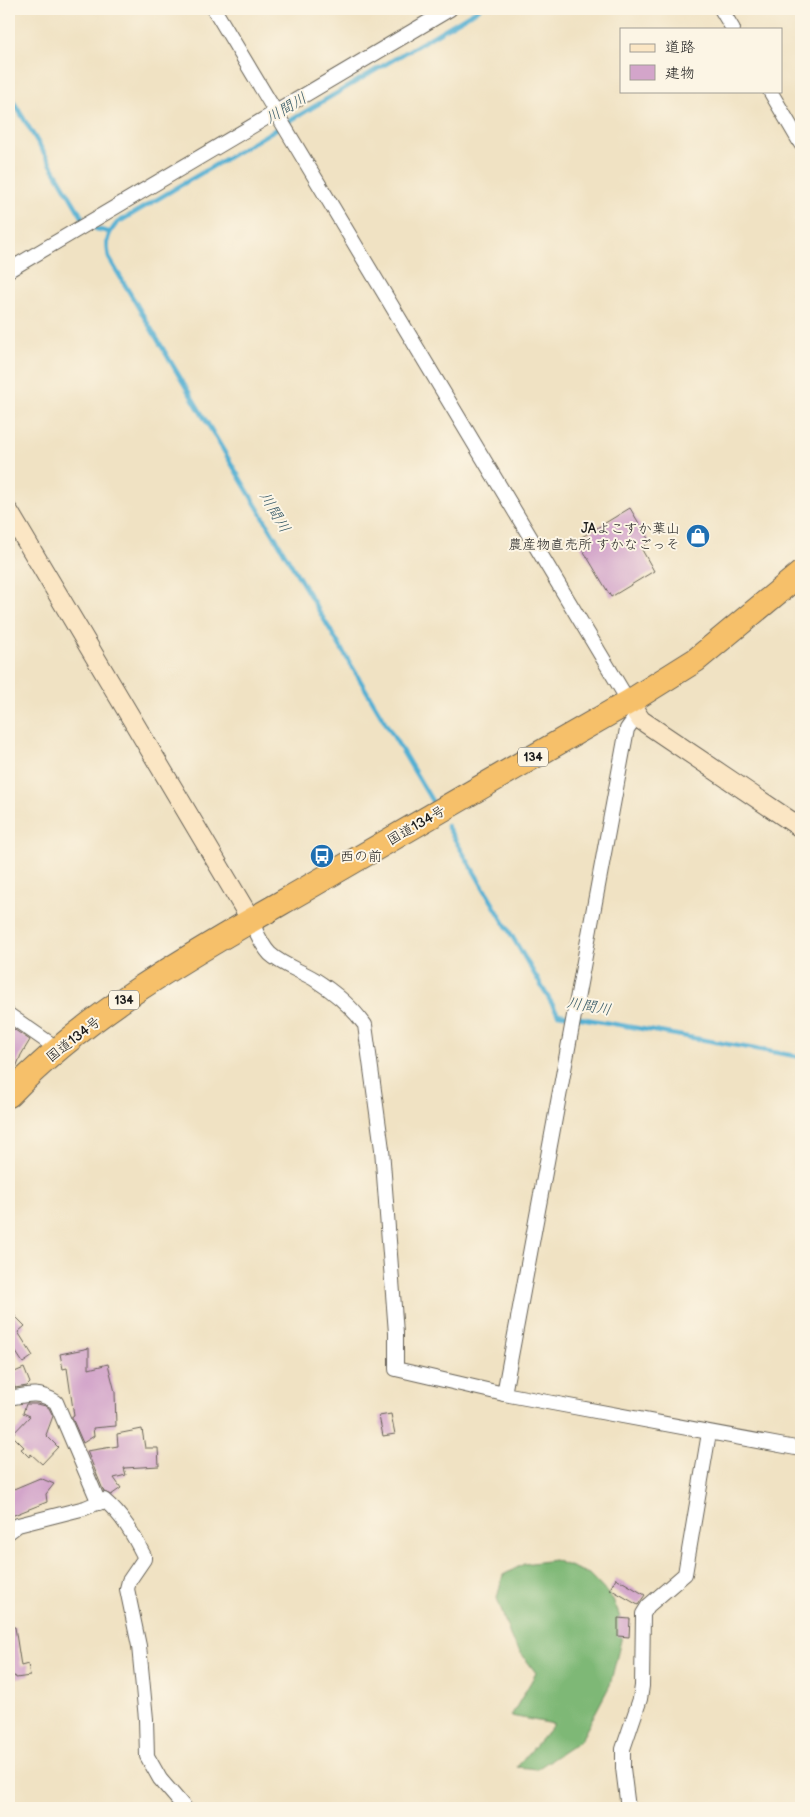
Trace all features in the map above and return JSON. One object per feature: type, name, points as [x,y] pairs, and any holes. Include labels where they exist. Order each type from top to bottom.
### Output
[{"type":"highway","name":"国道134号","points":[[9,1095],[58,1049],[122,1001],[251,920],[633,709],[696,660],[801,573]]},
{"type":"street","points":[[214,9],[633,709],[641,720],[801,828]]},
{"type":"street","points":[[9,270],[278,115],[450,9]]},
{"type":"street","points":[[721,9],[732,28]]},
{"type":"street","points":[[771,92],[801,144]]},
{"type":"street","points":[[9,512],[269,953],[315,980],[355,1011],[365,1025],[382,1149],[396,1333],[396,1369],[504,1394],[709,1433],[801,1448]]},
{"type":"street","points":[[504,1394],[574,1009],[627,729],[633,709]]},
{"type":"street","points":[[9,1015],[58,1049]]},
{"type":"street","points":[[9,1398],[32,1393],[44,1395],[56,1402],[99,1503]]},
{"type":"street","points":[[628,1808],[623,1768],[623,1748],[640,1699],[644,1614],[648,1606],[685,1574],[709,1433]]},
{"type":"street","points":[[9,1532],[18,1525],[85,1508],[104,1500],[117,1511],[132,1532],[144,1556],[144,1559],[129,1581],[127,1589],[139,1646],[146,1719],[147,1756],[160,1778],[185,1808]]},
{"type":"green space","points":[[554,1560],[589,1574],[613,1599],[624,1628],[610,1685],[581,1740],[537,1769],[517,1767],[554,1724],[511,1716],[536,1673],[512,1641],[497,1598],[503,1575],[524,1564]]},
{"type":"building","points":[[630,508],[650,542],[641,548],[654,571],[611,597],[577,540]]},
{"type":"building","points":[[9,1026],[30,1040],[15,1070],[9,1076]]},
{"type":"building","points":[[15,1316],[25,1326],[18,1332],[33,1356],[23,1363],[14,1349],[9,1350],[9,1319],[10,1321]]},
{"type":"building","points":[[89,1348],[89,1369],[108,1364],[115,1392],[116,1426],[93,1428],[94,1436],[83,1443],[72,1418],[74,1416],[67,1368],[63,1369],[60,1354]]},
{"type":"building","points":[[24,1368],[30,1383],[27,1386],[15,1388],[10,1374]]},
{"type":"building","points":[[26,1404],[46,1406],[53,1416],[46,1435],[58,1447],[42,1464],[31,1454],[29,1457],[21,1449],[24,1447],[12,1435],[30,1416],[23,1413]]},
{"type":"building","points":[[391,1414],[395,1434],[383,1436],[379,1416]]},
{"type":"building","points":[[142,1429],[145,1448],[158,1448],[159,1466],[124,1468],[126,1475],[114,1478],[121,1488],[111,1495],[104,1492],[87,1451],[118,1446],[117,1434]]},
{"type":"building","points":[[40,1478],[54,1484],[46,1494],[47,1502],[9,1517],[9,1491]]},
{"type":"building","points":[[616,1578],[645,1595],[638,1605],[610,1589]]},
{"type":"building","points":[[618,1618],[630,1619],[629,1637],[618,1636]]},
{"type":"building","points":[[9,1627],[15,1627],[21,1666],[28,1664],[30,1676],[9,1677]]},
{"type":"waterway","name":"川間川","points":[[432,801],[109,258],[107,243],[117,223],[479,9]]},
{"type":"waterway","name":"川間川","points":[[9,94],[84,220],[96,229],[109,232]]},
{"type":"waterway","name":"川間川","points":[[447,826],[558,1014],[801,1057]]},
{"type":"place","name":"JAよこすか葉山 農産物直売所 すかなごっそ","points":[[698,536]]},
{"type":"place","name":"西の前","points":[[322,856]]}]
